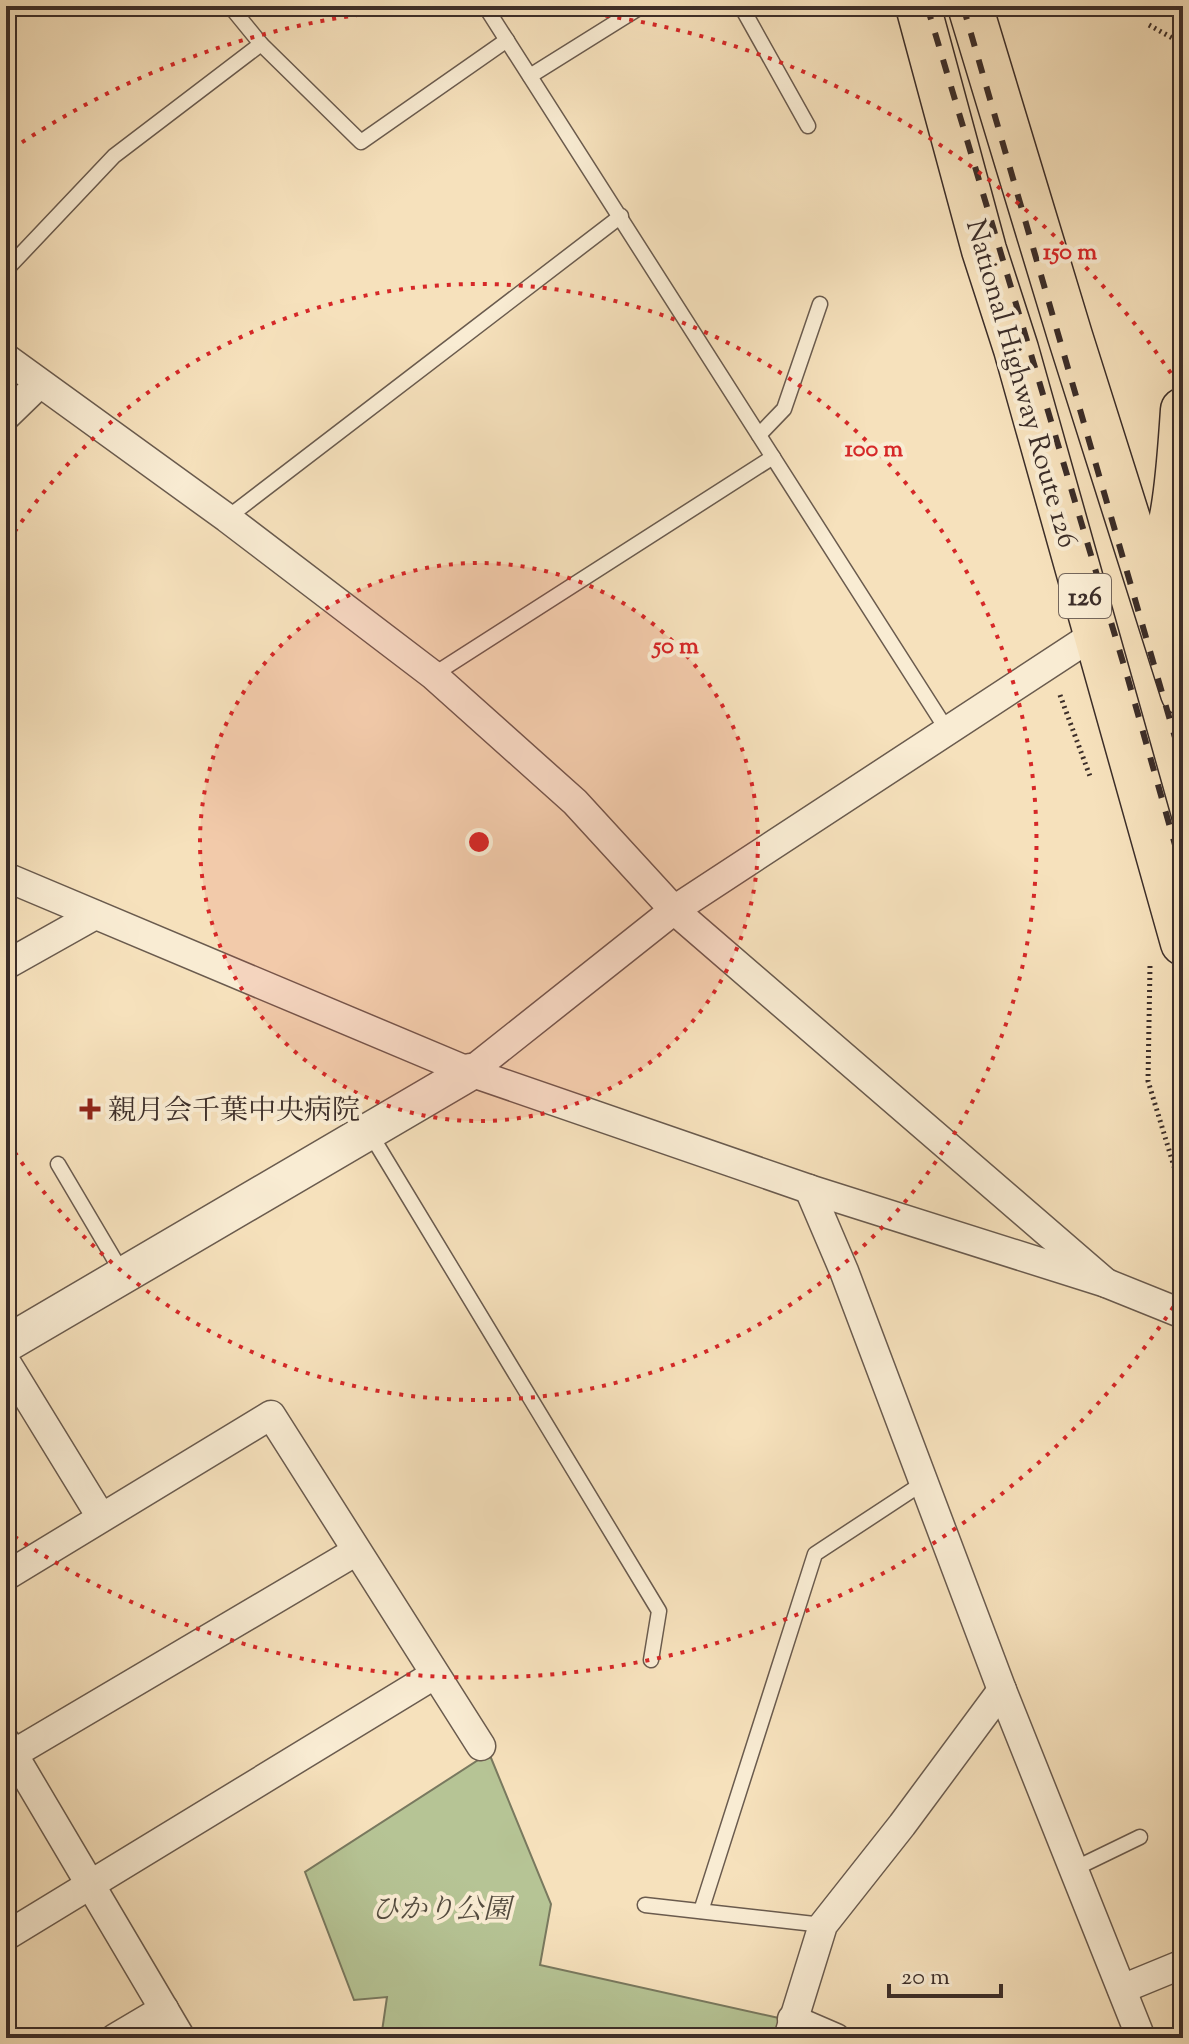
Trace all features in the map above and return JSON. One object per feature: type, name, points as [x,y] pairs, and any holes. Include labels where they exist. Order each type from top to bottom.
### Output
[{"type":"highway","name":"National Highway Route 126","points":[[918,6],[984,250],[1016,349],[1095,634],[1166,953]]},
{"type":"highway","name":"National Highway Route 126","points":[[970,6],[1183,693]]},
{"type":"highway","name":"126","points":[[1152,588],[1166,555],[1179,473],[1183,410]]},
{"type":"street","points":[[6,358],[227,518],[433,675],[575,802],[674,910],[1106,1283]]},
{"type":"street","points":[[6,416],[39,384]]},
{"type":"street","points":[[6,1344],[470,1072],[674,910],[1095,634]]},
{"type":"street","points":[[6,877],[470,1072],[809,1189],[1106,1283],[1183,1314]]},
{"type":"street","points":[[6,965],[95,915]]},
{"type":"street","points":[[809,1189],[844,1271],[1002,1690],[1141,2038]]},
{"type":"street","points":[[6,1362],[101,1517]]},
{"type":"street","points":[[6,1576],[271,1415],[355,1552],[481,1746]]},
{"type":"street","points":[[181,2038],[8,1751],[355,1552]]},
{"type":"street","points":[[6,1936],[434,1675]]},
{"type":"street","points":[[836,2038],[790,2028],[823,1925],[1002,1690]]},
{"type":"street","points":[[1122,1989],[1178,1966]]},
{"type":"street","points":[[115,2038],[164,2009]]},
{"type":"lane","points":[[230,6],[261,44],[361,142],[507,40]]},
{"type":"lane","points":[[485,6],[947,730]]},
{"type":"lane","points":[[530,76],[642,6]]},
{"type":"lane","points":[[741,6],[808,126]]},
{"type":"lane","points":[[6,270],[114,156],[261,44]]},
{"type":"lane","points":[[227,518],[621,216]]},
{"type":"lane","points":[[759,435],[784,409],[820,304]]},
{"type":"lane","points":[[433,675],[773,457]]},
{"type":"lane","points":[[368,1130],[659,1611],[651,1660]]},
{"type":"lane","points":[[58,1164],[123,1274]]},
{"type":"lane","points":[[701,1911],[815,1554],[923,1483]]},
{"type":"lane","points":[[1074,1869],[1140,1837]]},
{"type":"lane","points":[[645,1905],[823,1925]]},
{"type":"path","points":[[1149,25],[1183,44]]},
{"type":"path","points":[[1051,665],[1094,787]]},
{"type":"path","points":[[1166,953],[1148,1081],[1181,1179],[1183,1196]]},
{"type":"green space","name":"ひかり公園","points":[[489,1753],[551,1904],[540,1965],[779,2018],[776,2038],[381,2038],[387,1997],[354,2000],[305,1872]]},
{"type":"building","points":[[1183,1019],[1183,1043],[1177,1021]]},
{"type":"railway","points":[[927,6],[1183,873]]},
{"type":"railway","points":[[963,6],[1183,765]]},
{"type":"place","name":"親月会千葉中央病院","points":[[90,1109]]}]
